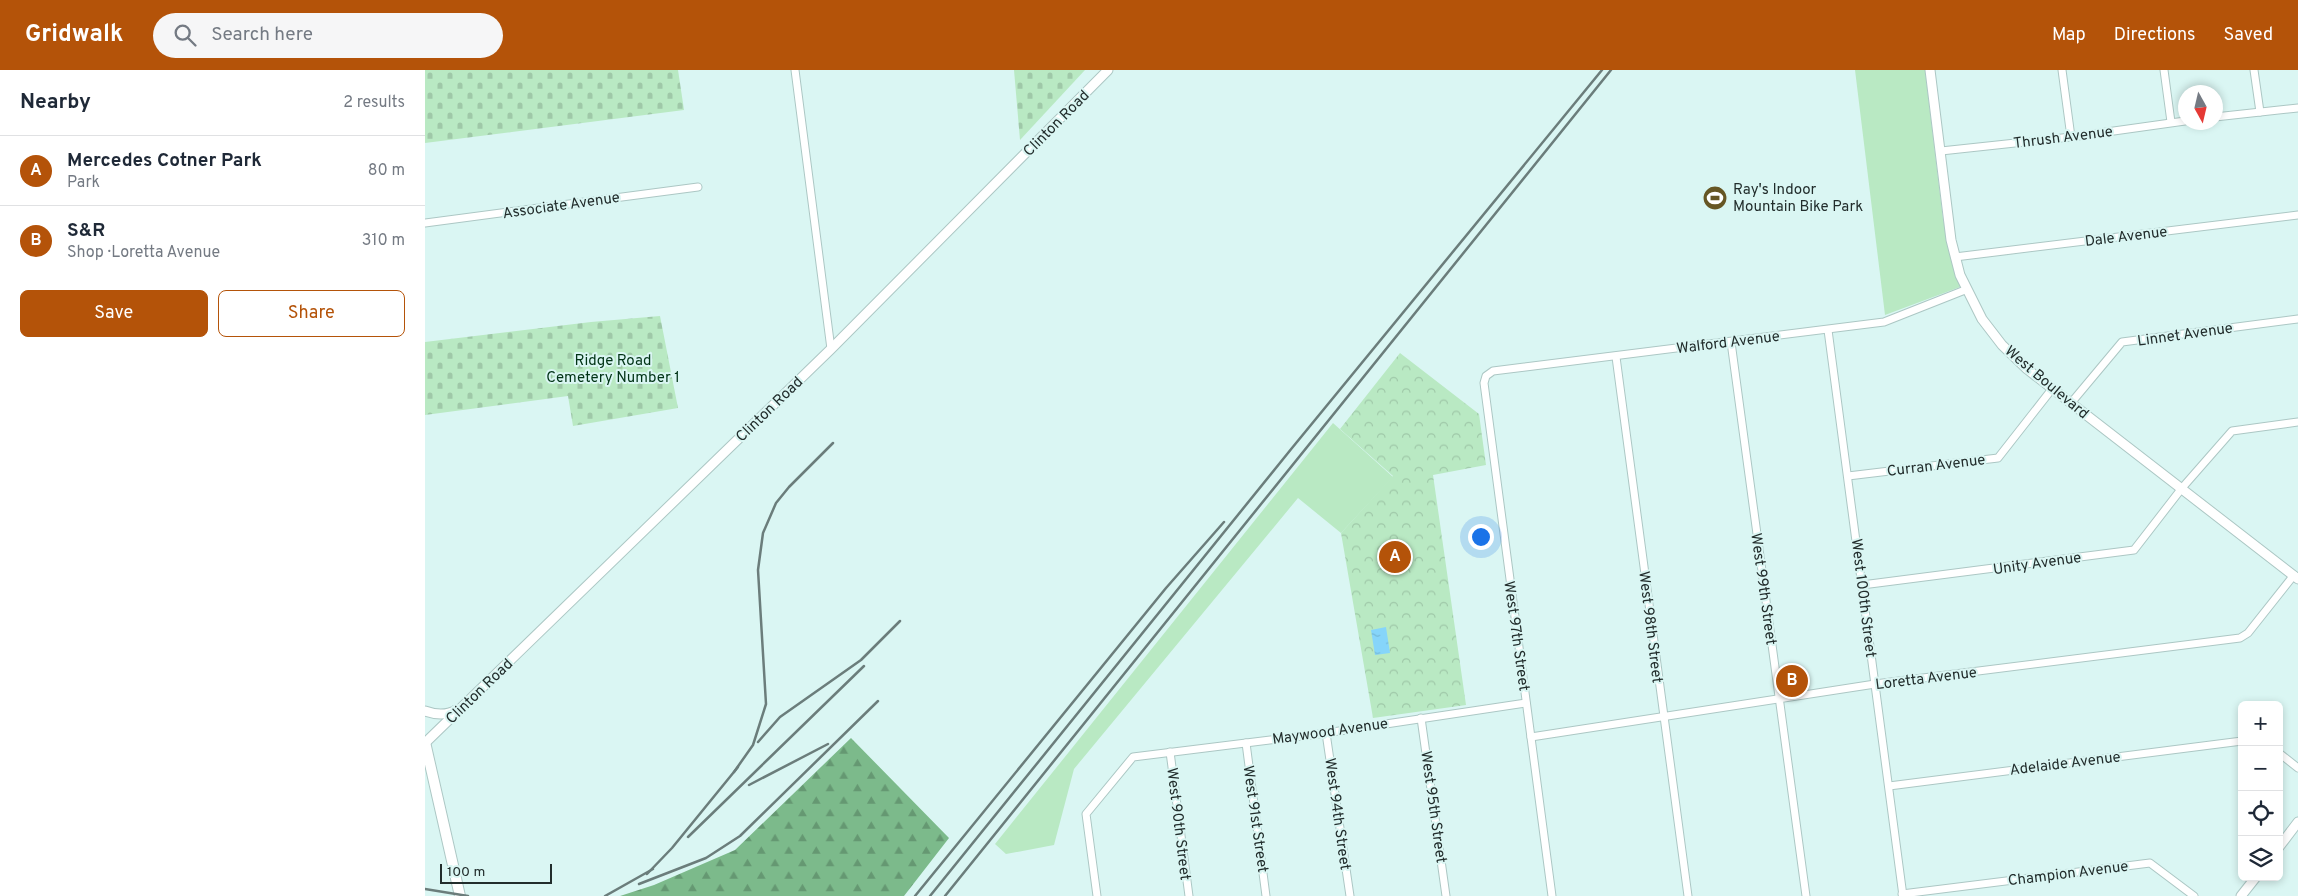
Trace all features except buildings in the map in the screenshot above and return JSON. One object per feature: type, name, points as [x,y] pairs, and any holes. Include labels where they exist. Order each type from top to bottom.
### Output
[{"type":"main road","points":[[425,742],[460,896]]},
{"type":"street","points":[[795,70],[831,349]]},
{"type":"street","name":"Clinton Road","points":[[425,742],[831,349],[1108,70]]},
{"type":"street","name":"West Boulevard","points":[[1930,70],[1955,257],[1965,290],[1982,319],[2002,345],[2027,369],[2296,577]]},
{"type":"street","points":[[2062,70],[2071,137]]},
{"type":"street","points":[[2165,70],[2171,122]]},
{"type":"street","points":[[2254,70],[2259,112]]},
{"type":"street","points":[[2223,116],[2298,108]]},
{"type":"street","name":"Thrush Avenue","points":[[1941,151],[2071,137],[2178,122]]},
{"type":"street","name":"Associate Avenue","points":[[425,223],[698,187]]},
{"type":"street","name":"Dale Avenue","points":[[1955,257],[2298,215]]},
{"type":"street","name":"Walford Avenue","points":[[1486,376],[1493,372],[1884,322],[1965,290]]},
{"type":"street","name":"Linnet Avenue","points":[[2071,403],[2122,342],[2298,319]]},
{"type":"street","name":"West 100th Street","points":[[1828,330],[1902,895]]},
{"type":"street","name":"West 99th Street","points":[[1731,342],[1806,896]]},
{"type":"street","name":"West 98th Street","points":[[1616,357],[1688,896]]},
{"type":"street","name":"West 97th Street","points":[[1486,376],[1483,383],[1552,896]]},
{"type":"street","name":"Curran Avenue","points":[[1848,476],[1998,458],[2052,389]]},
{"type":"street","name":"Unity Avenue","points":[[1862,585],[2134,550],[2183,488],[2232,431],[2298,422]]},
{"type":"street","name":"Loretta Avenue","points":[[1531,737],[1636,722],[1663,715],[1875,684],[2240,638],[2248,633],[2296,577]]},
{"type":"street","name":"Maywood Avenue","points":[[1097,896],[1087,814],[1133,757],[1326,733],[1526,703]]},
{"type":"street","points":[[425,711],[449,714],[465,705]]},
{"type":"street","name":"West 95th Street","points":[[1421,718],[1446,896]]},
{"type":"street","name":"West 94th Street","points":[[1326,733],[1350,896]]},
{"type":"street","name":"Adelaide Avenue","points":[[1889,786],[2238,741]]},
{"type":"street","name":"West 91st Street","points":[[1246,743],[1266,896]]},
{"type":"street","name":"West 90th Street","points":[[1170,752],[1189,896]]},
{"type":"street","points":[[2283,756],[2298,768]]},
{"type":"street","points":[[2283,841],[2298,822]]},
{"type":"street","name":"Champion Avenue","points":[[1902,895],[2150,863],[2194,896]]},
{"type":"street","points":[[2241,896],[2253,881]]},
{"type":"green space","points":[[425,70],[678,70],[684,110],[425,143]]},
{"type":"green space","points":[[1014,70],[1085,70],[1020,140]]},
{"type":"green space","points":[[1855,70],[1925,70],[1943,219],[1960,287],[1885,315]]},
{"type":"green space","name":"Ridge Road Cemetery Number 1","points":[[660,316],[678,408],[573,426],[568,396],[425,415],[425,342],[591,322]]},
{"type":"green space","points":[[1400,353],[1479,414],[1486,465],[1433,475],[1466,705],[1373,718],[1341,533],[1393,476],[1340,429]]},
{"type":"green space","points":[[1333,423],[1393,477],[1341,533],[1298,498],[1074,769],[1054,845],[1006,854],[995,844]]},
{"type":"green space","points":[[851,738],[949,838],[904,896],[620,896],[654,885],[735,850]]},
{"type":"water","points":[[1386,627],[1390,653],[1375,655],[1371,630]]},
{"type":"railway","points":[[930,896],[1292,448],[1602,70]]},
{"type":"railway","points":[[945,896],[1611,70]]},
{"type":"railway","points":[[734,772],[753,745],[766,704],[758,570],[763,533],[776,503],[789,487],[833,443]]},
{"type":"railway","points":[[915,896],[1166,588],[1224,522]]},
{"type":"railway","points":[[758,742],[780,717],[861,660],[900,621]]},
{"type":"railway","points":[[688,837],[864,666]]},
{"type":"railway","points":[[639,884],[706,858],[740,836],[878,701]]},
{"type":"railway","points":[[749,785],[828,744]]},
{"type":"railway","points":[[647,874],[672,848],[738,767]]},
{"type":"railway","points":[[605,896],[653,869]]},
{"type":"railway","points":[[425,889],[468,896]]},
{"type":"place","name":"Ray's Indoor Mountain Bike Park","points":[[1715,198]]},
{"type":"place","name":"Mercedes Cotner Park","points":[[1395,557]]},
{"type":"place","name":"S&R","points":[[1792,681]]}]
